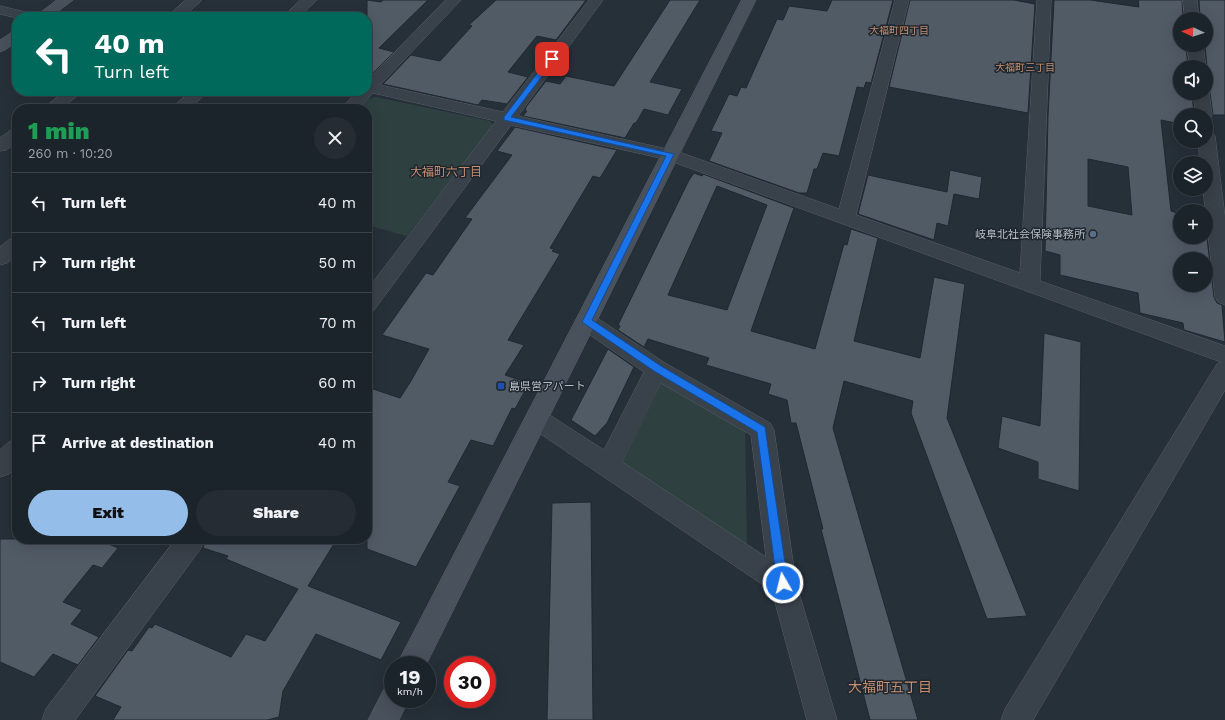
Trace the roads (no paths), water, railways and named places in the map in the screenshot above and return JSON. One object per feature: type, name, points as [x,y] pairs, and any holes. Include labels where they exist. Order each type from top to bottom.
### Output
[{"type":"street","points":[[52,12],[66,0]]},
{"type":"street","points":[[180,12],[195,0]]},
{"type":"street","points":[[296,12],[310,0]]},
{"type":"street","points":[[372,84],[454,0]]},
{"type":"street","points":[[372,298],[596,0]]},
{"type":"street","points":[[416,656],[587,322],[670,154],[749,0]]},
{"type":"street","points":[[846,219],[902,0]]},
{"type":"street","points":[[1030,284],[1044,0]]},
{"type":"street","points":[[1190,0],[1191,12]]},
{"type":"street","points":[[0,10],[12,13]]},
{"type":"street","points":[[0,47],[12,39]]},
{"type":"street","points":[[372,90],[670,154],[1225,355]]},
{"type":"street","points":[[58,104],[69,96]]},
{"type":"street","points":[[185,104],[195,96]]},
{"type":"street","points":[[354,104],[361,96]]},
{"type":"street","points":[[0,146],[12,138]]},
{"type":"street","points":[[1207,148],[1225,297]]},
{"type":"street","points":[[0,258],[12,248]]},
{"type":"street","points":[[587,322],[658,369],[762,430],[783,583],[822,720]]},
{"type":"street","points":[[608,466],[658,369]]},
{"type":"street","points":[[1016,720],[1225,370]]},
{"type":"street","points":[[537,419],[783,583]]},
{"type":"street","points":[[0,466],[12,454]]},
{"type":"street","points":[[56,720],[188,544]]},
{"type":"street","points":[[383,720],[389,708]]},
{"type":"place","name":"岐阜北社会保険事務所","points":[[1093,234]]},
{"type":"place","name":"島県営アパート","points":[[501,386]]},
{"type":"district","name":"大福町四丁目","points":[[899,30]]},
{"type":"district","name":"大福町三丁目","points":[[1025,67]]},
{"type":"district","name":"大福町六丁目","points":[[446,172]]},
{"type":"district","name":"大福町五丁目","points":[[890,687]]}]
